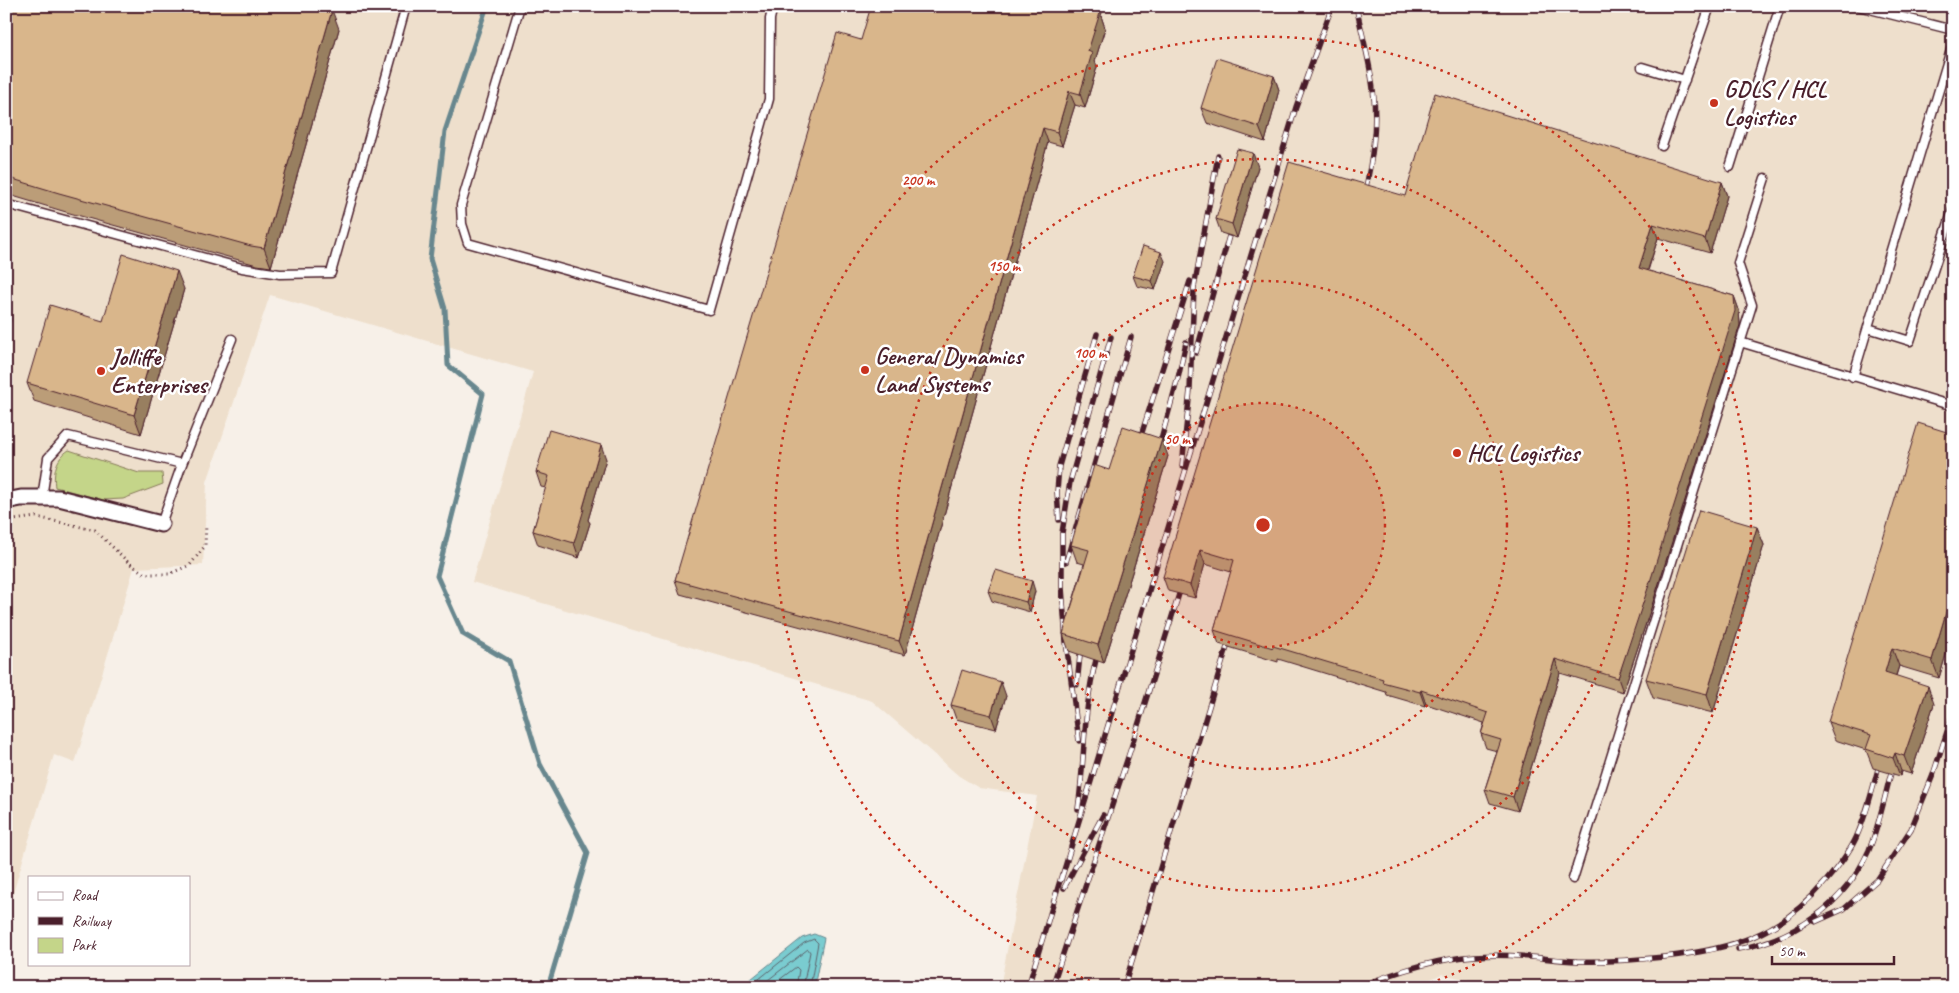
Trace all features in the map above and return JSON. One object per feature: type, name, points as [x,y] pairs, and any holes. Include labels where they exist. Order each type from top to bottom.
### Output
[{"type":"street","points":[[6,501],[21,498],[59,498],[161,524]]},
{"type":"lane","points":[[6,204],[242,268],[280,274],[331,273],[406,6]]},
{"type":"lane","points":[[520,6],[460,205],[462,224],[468,243],[709,310],[770,99],[770,19],[773,6]]},
{"type":"lane","points":[[1662,146],[1710,6]]},
{"type":"lane","points":[[1730,167],[1780,6]]},
{"type":"lane","points":[[1858,6],[1953,30]]},
{"type":"lane","points":[[1853,377],[1953,43]]},
{"type":"lane","points":[[1642,67],[1685,80]]},
{"type":"lane","points":[[1573,879],[1752,305],[1738,263],[1764,178]]},
{"type":"lane","points":[[1868,328],[1910,341],[1953,210]]},
{"type":"lane","points":[[161,524],[182,464],[232,339]]},
{"type":"lane","points":[[1740,342],[1953,406]]},
{"type":"lane","points":[[42,498],[48,458],[68,436],[182,464]]},
{"type":"path","points":[[6,521],[36,517],[95,530],[129,563],[145,574],[169,574],[190,565],[205,546],[206,525]]},
{"type":"shaded area","points":[[6,6],[1953,6],[1953,987],[1489,987],[1473,981],[1442,974],[1413,987],[1000,987],[1037,796],[979,788],[959,776],[872,701],[472,582],[533,372],[270,295],[207,482],[203,565],[134,568],[75,763],[54,755],[6,917]]},
{"type":"green space","points":[[69,450],[139,473],[162,473],[163,484],[123,499],[103,500],[55,487],[56,466],[61,457]]},
{"type":"water","points":[[814,934],[824,938],[814,987],[741,987],[802,938]]},
{"type":"building","points":[[6,6],[317,6],[332,10],[264,248],[251,246],[6,177]]},
{"type":"building","name":"General Dynamics Land Systems","points":[[871,6],[1094,6],[1093,11],[1100,13],[1088,51],[1092,53],[1080,94],[1069,91],[1057,132],[1043,128],[899,641],[675,580],[837,33],[861,40]]},
{"type":"building","points":[[1217,58],[1274,76],[1259,127],[1201,108]]},
{"type":"building","name":"HCL Logistics","points":[[1435,93],[1722,182],[1705,239],[1653,224],[1639,268],[1734,296],[1735,311],[1618,678],[1555,659],[1513,797],[1485,789],[1501,740],[1481,734],[1488,713],[1421,690],[1420,692],[1382,682],[1383,679],[1214,630],[1234,560],[1200,550],[1190,585],[1163,577],[1289,162],[1405,196]]},
{"type":"building","points":[[1237,149],[1253,153],[1232,224],[1216,219]]},
{"type":"building","points":[[1143,246],[1161,252],[1152,281],[1133,276]]},
{"type":"building","name":"Jolliffe Enterprises","points":[[123,254],[177,271],[134,415],[27,383],[50,305],[103,321]]},
{"type":"building","points":[[1918,423],[1953,434],[1953,610],[1947,609],[1932,660],[1892,648],[1885,672],[1928,686],[1904,756],[1895,753],[1893,758],[1866,749],[1871,735],[1828,722]]},
{"type":"building","points":[[1123,426],[1162,439],[1098,645],[1063,634],[1089,550],[1071,545],[1094,465],[1109,470]]},
{"type":"building","points":[[549,430],[601,445],[574,543],[533,531],[549,476],[536,472]]},
{"type":"building","points":[[1699,510],[1757,527],[1707,694],[1646,679]]},
{"type":"building","points":[[996,570],[1032,581],[1026,602],[988,591]]},
{"type":"building","points":[[962,670],[1001,682],[991,715],[951,705]]},
{"type":"waterway","points":[[487,6],[445,131],[430,259],[445,309],[448,365],[483,394],[437,576],[463,634],[509,661],[540,764],[588,853],[548,987]]},
{"type":"railway","points":[[1061,880],[1296,107],[1332,6]]},
{"type":"railway","points":[[1356,6],[1370,69],[1375,116],[1373,143],[1364,196]]},
{"type":"railway","points":[[1182,466],[1190,390],[1194,288],[1218,156]]},
{"type":"railway","points":[[1196,353],[1229,236]]},
{"type":"railway","points":[[1138,445],[1190,281]]},
{"type":"railway","points":[[1059,520],[1057,492],[1059,466],[1097,334]]},
{"type":"railway","points":[[1079,741],[1066,642],[1062,587],[1062,533],[1070,482],[1111,337]]},
{"type":"railway","points":[[1066,562],[1131,337]]},
{"type":"railway","points":[[1158,451],[1186,342]]},
{"type":"railway","points":[[1052,987],[1130,751],[1179,594]]},
{"type":"railway","points":[[1124,987],[1227,647]]},
{"type":"railway","points":[[1077,685],[1080,655]]},
{"type":"railway","points":[[1078,809],[1086,715],[1096,660]]},
{"type":"railway","points":[[1815,922],[1844,909],[1877,880],[1911,829],[1933,775],[1953,713]]},
{"type":"railway","points":[[1359,987],[1416,967],[1445,960],[1475,956],[1500,955],[1577,961],[1631,960],[1689,954],[1733,944],[1753,937],[1791,915],[1826,881],[1842,860],[1860,830],[1878,769]]},
{"type":"railway","points":[[1738,949],[1759,944],[1798,928],[1816,916],[1846,887],[1859,869],[1873,841],[1891,773]]},
{"type":"railway","points":[[1064,888],[1103,815]]},
{"type":"railway","points":[[1028,987],[1062,874]]},
{"type":"place","name":"GDLS / HCL Logistics","points":[[1714,103]]},
{"type":"place","name":"General Dynamics Land Systems","points":[[865,370]]},
{"type":"place","name":"Jolliffe Enterprises","points":[[101,371]]},
{"type":"place","name":"HCL Logistics","points":[[1457,453]]}]
